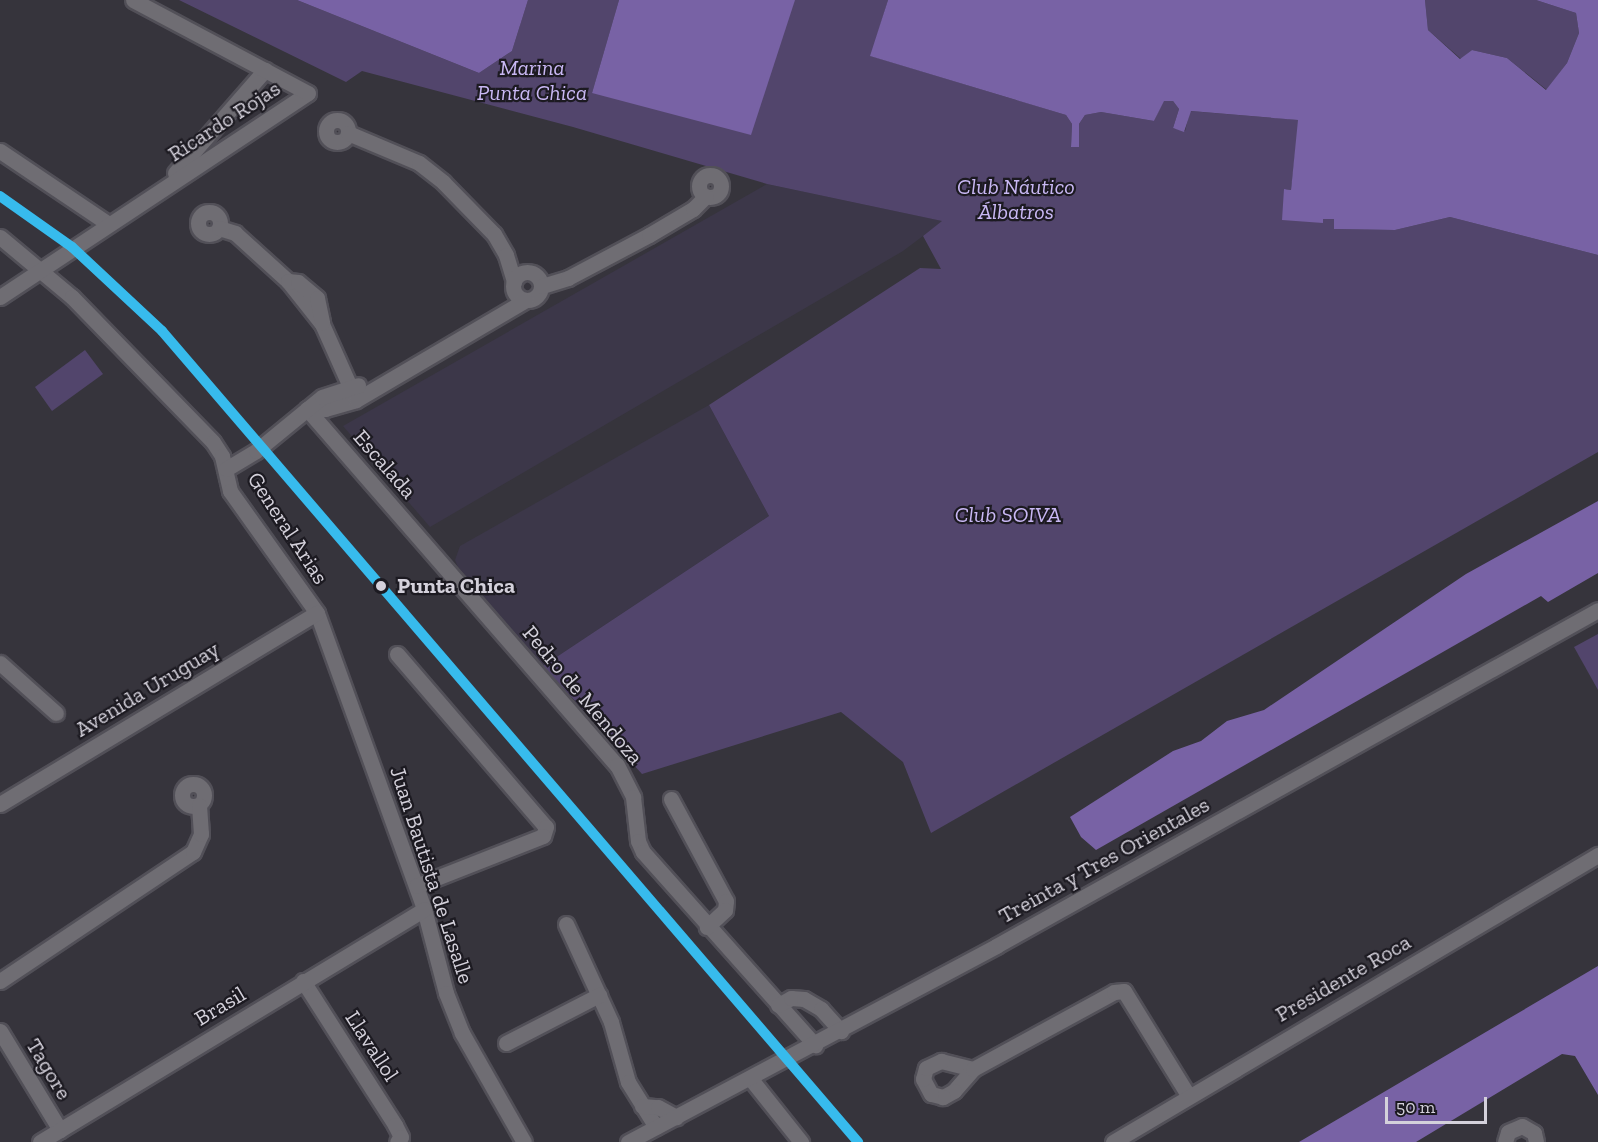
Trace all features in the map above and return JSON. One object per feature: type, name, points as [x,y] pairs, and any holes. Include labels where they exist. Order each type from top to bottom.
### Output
[{"type":"street","points":[[134,0],[266,70]]},
{"type":"street","name":"Ricardo Rojas","points":[[0,297],[44,271],[107,223],[163,187],[308,93],[266,70],[163,187]]},
{"type":"street","points":[[348,133],[419,163],[443,182],[494,234],[507,255],[517,296],[526,300]]},
{"type":"street","points":[[0,151],[107,223]]},
{"type":"street","points":[[542,286],[568,278],[649,235],[693,209],[706,196]]},
{"type":"street","points":[[219,228],[235,232],[288,281],[322,324],[356,400]]},
{"type":"street","name":"General Arias","points":[[0,237],[44,271],[155,379],[213,442],[226,469],[230,491],[317,613]]},
{"type":"street","points":[[307,409],[341,406],[356,400],[383,386],[500,316],[526,300],[539,295],[542,286],[536,274],[527,272],[513,285],[500,316]]},
{"type":"street","points":[[226,469],[256,451],[331,391],[350,385],[383,386]]},
{"type":"street","name":"Escalada","points":[[307,409],[429,549]]},
{"type":"street","name":"Pedro de Mendoza","points":[[429,549],[617,765],[633,797],[638,841],[643,852],[707,927],[815,1045]]},
{"type":"street","name":"Treinta y Tres Orientales","points":[[628,1142],[815,1045],[1598,610]]},
{"type":"street","name":"Avenida Uruguay","points":[[0,804],[317,613]]},
{"type":"street","name":"Juan Bautista de Lasalle","points":[[317,613],[424,909],[446,993],[462,1033],[524,1142]]},
{"type":"street","points":[[397,654],[546,827],[543,836],[416,886]]},
{"type":"street","points":[[0,663],[56,713]]},
{"type":"street","points":[[671,799],[726,901],[725,910],[707,927]]},
{"type":"street","points":[[0,981],[193,852],[201,834],[199,805]]},
{"type":"street","name":"Presidente Roca","points":[[1113,1142],[1188,1095],[1598,855]]},
{"type":"street","name":"Brasil","points":[[40,1142],[424,909]]},
{"type":"street","points":[[566,924],[611,1022],[620,1063],[642,1106],[657,1127]]},
{"type":"street","name":"Llavallol","points":[[303,981],[399,1140]]},
{"type":"street","points":[[973,1070],[1114,992],[1125,991],[1188,1095]]},
{"type":"street","points":[[507,1043],[599,995]]},
{"type":"street","points":[[778,1005],[791,998],[804,999],[821,1009],[840,1031]]},
{"type":"street","name":"Tagore","points":[[0,1031],[60,1130]]},
{"type":"street","points":[[750,1078],[801,1142]]},
{"type":"street","points":[[642,1106],[658,1107],[676,1117]]},
{"type":"street","points":[[1505,1142],[1508,1132],[1522,1126],[1534,1133],[1536,1142]]},
{"type":"shaded area","points":[[297,0],[528,0],[512,51],[479,73]]},
{"type":"shaded area","points":[[619,0],[795,0],[751,135],[592,93]]},
{"type":"shaded area","points":[[888,0],[1425,0],[1428,30],[1460,59],[1472,50],[1507,58],[1546,90],[1567,63],[1579,33],[1576,13],[1536,0],[1598,0],[1598,255],[1450,217],[1395,230],[1334,229],[1334,219],[1323,219],[1323,223],[1282,220],[1284,189],[1291,190],[1298,120],[1191,111],[1184,132],[1173,128],[1179,109],[1173,101],[1164,101],[1154,121],[1101,112],[1085,115],[1079,124],[1079,147],[1071,147],[1072,124],[1066,115],[870,56]]},
{"type":"shaded area","points":[[767,184],[943,221],[903,251],[430,527],[343,426]]},
{"type":"shaded area","points":[[709,405],[769,516],[543,666],[458,567],[455,560],[460,546]]},
{"type":"shaded area","points":[[1598,501],[1598,573],[1548,602],[1541,596],[1096,850],[1081,837],[1070,817],[1173,751],[1201,741],[1227,721],[1264,710],[1466,574]]},
{"type":"shaded area","points":[[1598,966],[1598,1095],[1575,1056],[1562,1054],[1416,1142],[1299,1142]]},
{"type":"green space","name":"Club SOIVA","points":[[179,0],[297,0],[479,73],[512,51],[528,0],[619,0],[592,93],[795,0],[888,0],[871,56],[1066,115],[1072,124],[1071,147],[1079,147],[1079,124],[1085,115],[1101,112],[1154,121],[1163,101],[1173,101],[1179,109],[1173,128],[1185,131],[1190,111],[1299,120],[1291,190],[1285,189],[1323,223],[1323,219],[1334,219],[1334,229],[1395,230],[1450,217],[1598,255],[1598,452],[931,833],[903,762],[841,712],[642,774],[543,666],[769,516],[709,405],[920,268],[941,269],[923,236],[942,221],[767,184],[573,127],[362,71],[346,82]]},
{"type":"green space","points":[[1425,0],[1536,0],[1576,13],[1579,33],[1567,63],[1547,90],[1507,58],[1472,50],[1461,59],[1428,30]]},
{"type":"green space","points":[[85,350],[103,374],[52,411],[35,387]]},
{"type":"green space","points":[[1598,634],[1598,690],[1574,647]]},
{"type":"transit line","points":[[0,196],[72,247],[162,331],[858,1142]]},
{"type":"place","name":"Punta Chica","points":[[381,586]]},
{"type":"park label","name":"Marina Punta Chica","points":[[532,80]]},
{"type":"park label","name":"Club Náutico Álbatros","points":[[1016,198]]}]
